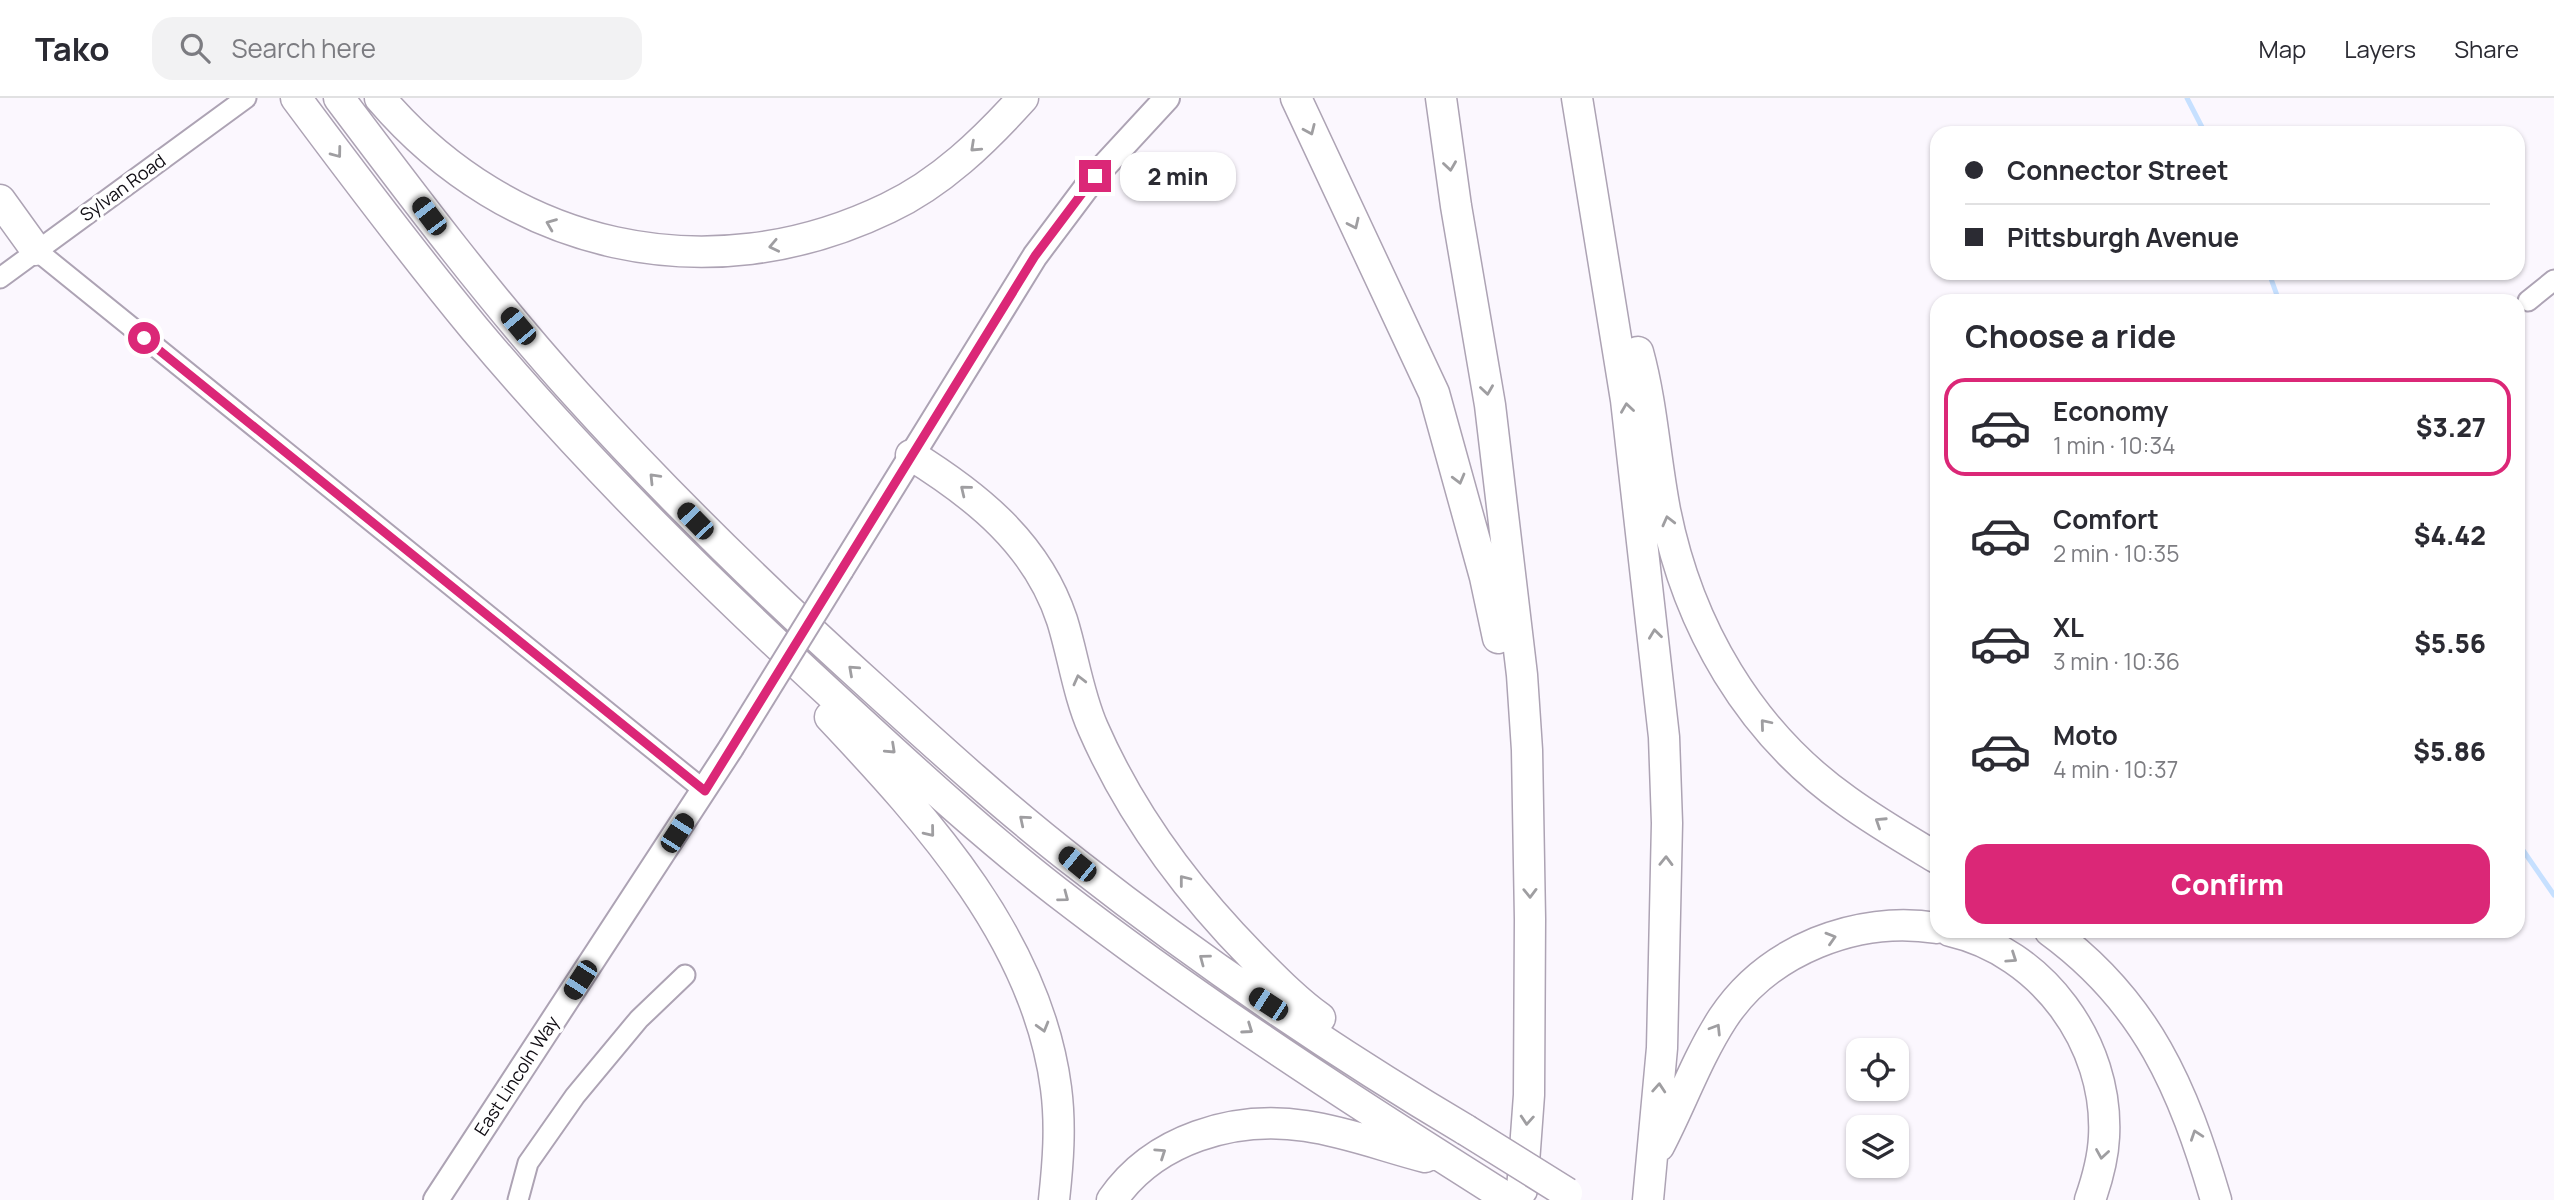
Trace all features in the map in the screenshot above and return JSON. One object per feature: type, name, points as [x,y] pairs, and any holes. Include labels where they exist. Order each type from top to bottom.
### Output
[{"type":"highway","points":[[296,98],[394,229],[474,329],[574,441],[711,583],[802,670],[957,808],[1054,890],[1102,926],[1337,1092],[1510,1200]]},
{"type":"highway","points":[[339,98],[477,277],[574,392],[695,521],[964,770],[1077,864],[1244,989],[1430,1109],[1575,1198]]},
{"type":"highway","points":[[380,98],[405,126],[453,168],[507,204],[528,214],[600,240],[645,249],[718,253],[758,249],[809,238],[890,208],[928,185],[961,160],[1023,98]]},
{"type":"highway","points":[[1296,98],[1434,393],[1488,590],[1501,652],[1529,825]]},
{"type":"highway","points":[[1441,98],[1456,206],[1490,405],[1511,603],[1522,675],[1529,825],[1529,1095],[1521,1200]]},
{"type":"highway","points":[[1577,98],[1626,400],[1664,737],[1667,822],[1664,968],[1654,1156],[1648,1200]]},
{"type":"highway","points":[[1584,147],[1642,364],[1665,510],[1677,559],[1694,609],[1713,650],[1731,681],[1763,722],[1812,772],[1846,800],[1930,854]]},
{"type":"highway","points":[[0,200],[36,250]]},
{"type":"highway","points":[[474,329],[536,422],[662,553],[844,732],[929,831],[975,891],[1024,973],[1045,1034],[1058,1114],[1054,1200]]},
{"type":"highway","points":[[912,455],[958,485],[988,509],[1010,532],[1042,576],[1061,617],[1091,725],[1126,793],[1184,880],[1230,934],[1291,995],[1385,1064],[1430,1109]]},
{"type":"highway","points":[[1654,1156],[1715,1032],[1745,991],[1771,969],[1811,944],[1834,936],[1888,927],[1930,928]]},
{"type":"highway","points":[[1969,938],[1997,948],[2018,961],[2054,995],[2079,1031],[2098,1081],[2104,1121],[2101,1161],[2090,1200]]},
{"type":"highway","points":[[2058,938],[2111,986],[2151,1038],[2183,1101],[2216,1200]]},
{"type":"highway","points":[[1112,1200],[1136,1172],[1173,1145],[1217,1130],[1258,1124],[1284,1124],[1331,1130],[1457,1167]]},
{"type":"main road","name":"East Lincoln Way","points":[[436,1200],[705,791],[1035,256],[1095,176],[1167,98]]},
{"type":"street","name":"Sylvan Road","points":[[0,278],[246,98]]},
{"type":"street","points":[[36,250],[705,791]]},
{"type":"street","points":[[2528,301],[2554,281]]},
{"type":"street","points":[[518,1200],[528,1163],[575,1096],[639,1019],[685,975]]},
{"type":"waterway","points":[[2187,98],[2201,126]]},
{"type":"waterway","points":[[2272,280],[2276,294]]},
{"type":"waterway","points":[[2525,853],[2554,895]]},
{"type":"route","points":[[144,338],[705,791],[1035,256],[1095,176]]}]
